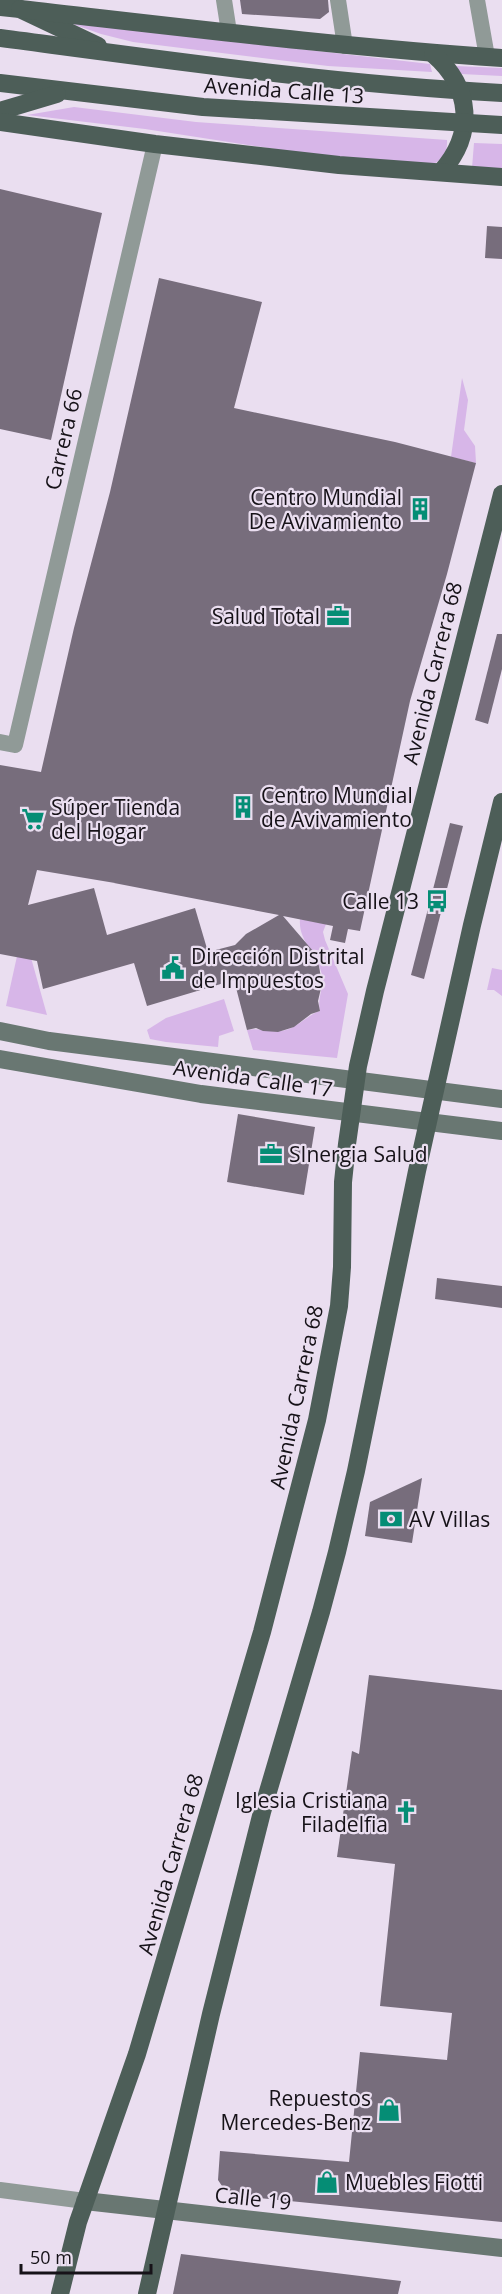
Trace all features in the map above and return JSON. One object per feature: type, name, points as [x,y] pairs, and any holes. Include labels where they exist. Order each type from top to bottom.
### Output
[{"type":"main road","points":[[20,5],[345,46],[495,58]]},
{"type":"main road","name":"Avenida Calle 13","points":[[0,7],[20,5],[114,53]]},
{"type":"main road","name":"Avenida Calle 13","points":[[0,38],[234,70],[419,89],[502,93]]},
{"type":"main road","points":[[433,54],[455,79],[465,111],[465,122],[459,144],[455,154],[441,172]]},
{"type":"main road","name":"Avenida Calle 13","points":[[0,83],[203,107],[502,125]]},
{"type":"main road","name":"Avenida Calle 13","points":[[0,111],[64,92]]},
{"type":"main road","points":[[0,122],[156,144],[339,165],[502,177]]},
{"type":"main road","name":"Avenida Carrera 68","points":[[60,2294],[85,2201],[140,2043],[262,1632],[309,1453],[339,1306],[343,1182],[356,1080],[377,980],[502,494]]},
{"type":"main road","points":[[147,2294],[211,2014],[262,1812],[337,1552],[435,1090],[502,802]]},
{"type":"street","points":[[224,0],[229,32]]},
{"type":"street","points":[[338,0],[345,46]]},
{"type":"street","points":[[477,0],[495,58]]},
{"type":"street","name":"Carrera 66","points":[[8,743],[156,144]]},
{"type":"street","name":"Avenida Calle 17","points":[[0,1031],[49,1041],[502,1099]]},
{"type":"street","points":[[42,1067],[49,1041]]},
{"type":"street","name":"Avenida Calle 17","points":[[0,1059],[201,1094],[502,1131]]},
{"type":"street","name":"Calle 19","points":[[0,2190],[166,2212],[502,2248]]},
{"type":"shaded area","points":[[67,22],[430,64],[432,72],[328,66],[133,42]]},
{"type":"shaded area","points":[[456,66],[502,68],[502,76],[461,74]]},
{"type":"shaded area","points":[[74,107],[196,122],[447,140],[447,145],[443,156],[430,166],[339,159],[145,129],[27,115]]},
{"type":"shaded area","points":[[474,143],[502,144],[502,169],[472,168]]},
{"type":"shaded area","points":[[462,378],[468,400],[464,430],[475,446],[476,463],[451,457]]},
{"type":"shaded area","points":[[300,919],[326,924],[323,932],[325,940],[348,994],[337,1058],[253,1050],[247,1030],[286,1030],[320,1011],[322,975],[317,960],[302,934]]},
{"type":"shaded area","points":[[23,929],[47,1015],[6,1006]]},
{"type":"shaded area","points":[[492,968],[502,970],[502,996],[494,990],[487,990]]},
{"type":"shaded area","points":[[224,999],[234,1031],[219,1036],[218,1047],[150,1039],[147,1030],[166,1018]]},
{"type":"building","points":[[240,0],[328,0],[329,12],[320,19],[242,14]]},
{"type":"building","points":[[0,189],[102,213],[51,440],[0,429]]},
{"type":"building","points":[[487,226],[502,227],[502,259],[485,258]]},
{"type":"building","points":[[159,278],[262,302],[234,408],[395,442],[476,463],[410,701],[360,931],[348,929],[345,943],[330,940],[333,926],[283,916],[313,951],[319,966],[322,984],[318,1001],[320,1011],[311,1014],[294,1027],[278,1032],[256,1028],[247,1030],[234,980],[147,1006],[134,963],[43,989],[37,961],[0,954],[0,765],[41,772],[74,628],[110,492]],"holes":[[[37,870],[114,883],[279,915],[246,934],[235,945],[208,952],[195,908],[107,935],[94,888],[28,905]]]},
{"type":"building","points":[[497,634],[502,634],[502,669],[488,724],[475,720]]},
{"type":"building","name":"Calle 13","points":[[450,823],[463,826],[424,979],[411,975]]},
{"type":"building","name":"SInergia Salud","points":[[238,1114],[315,1127],[304,1195],[227,1182]]},
{"type":"building","points":[[437,1278],[502,1286],[502,1308],[435,1299]]},
{"type":"building","name":"AV Villas","points":[[422,1478],[412,1543],[365,1536],[370,1502]]},
{"type":"building","points":[[369,1675],[502,1690],[502,2222],[238,2196],[224,2189],[218,2180],[220,2151],[349,2162],[360,2052],[447,2060],[452,2013],[380,2006],[395,1864],[337,1857],[352,1751],[359,1754]]},
{"type":"building","points":[[181,2254],[401,2281],[398,2294],[173,2294]]},
{"type":"place","name":"Centro Mundial De Avivamiento","points":[[420,509]]},
{"type":"place","name":"Salud Total","points":[[338,616]]},
{"type":"place","name":"Centro Mundial de Avivamiento","points":[[243,807]]},
{"type":"place","name":"Súper Tienda del Hogar","points":[[33,819]]},
{"type":"place","name":"Calle 13","points":[[437,901]]},
{"type":"place","name":"Dirección Distrital de Impuestos","points":[[173,968]]},
{"type":"place","name":"SInergia Salud","points":[[271,1154]]},
{"type":"place","name":"AV Villas","points":[[391,1519]]},
{"type":"place","name":"Iglesia Cristiana Filadelfia","points":[[406,1812]]},
{"type":"place","name":"Repuestos Mercedes-Benz","points":[[389,2110]]},
{"type":"place","name":"Muebles Fiotti","points":[[327,2182]]}]
